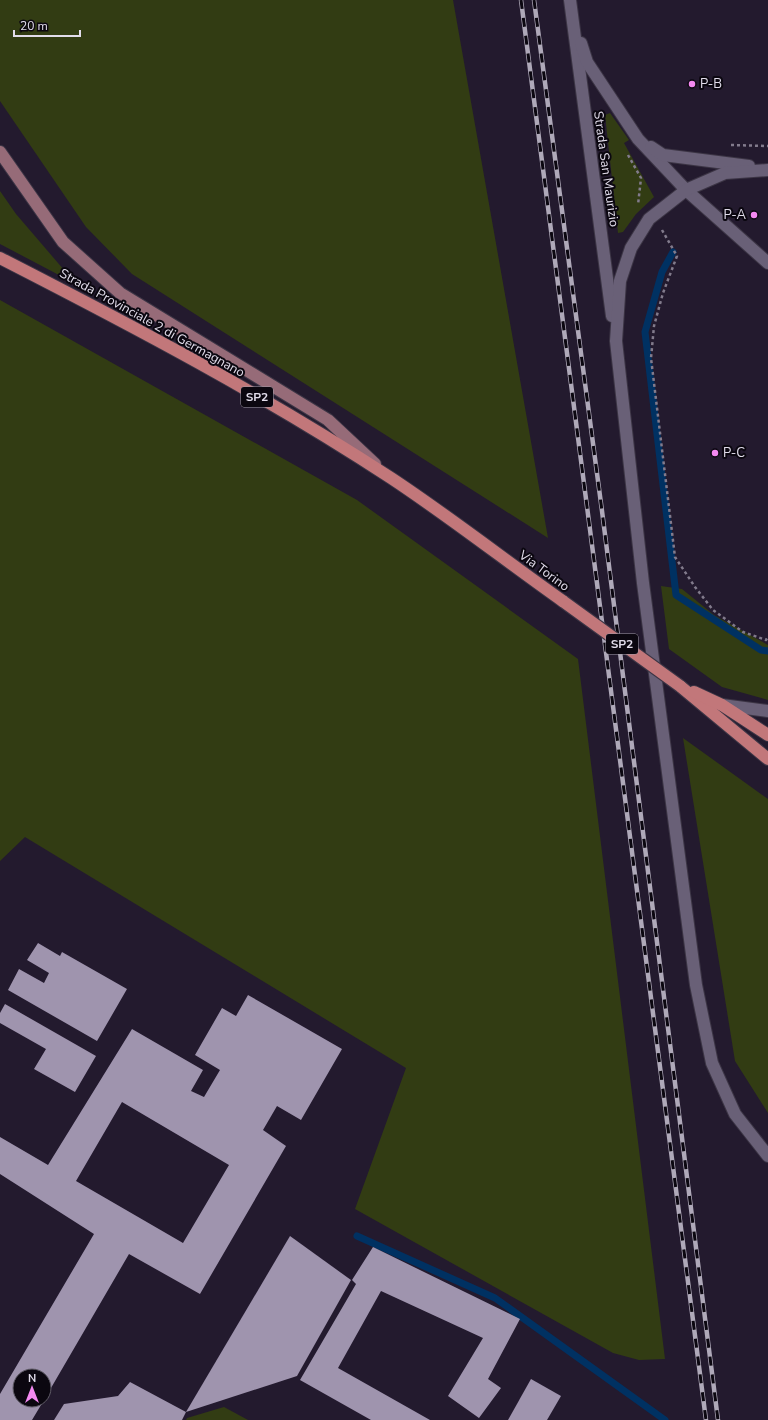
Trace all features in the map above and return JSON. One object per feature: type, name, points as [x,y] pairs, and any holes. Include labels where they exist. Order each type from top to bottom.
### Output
[{"type":"main road","points":[[0,152],[63,242],[120,293],[328,420],[391,478]]},
{"type":"main road","name":"Strada Provinciale 2 di Germagnano","points":[[0,258],[120,320],[241,388],[391,478]]},
{"type":"main road","name":"Via Torino","points":[[391,478],[680,686],[768,759]]},
{"type":"main road","name":"Via Torino","points":[[680,686],[722,705],[768,735]]},
{"type":"street","points":[[570,3],[587,62],[638,139],[686,190],[768,263]]},
{"type":"street","name":"Strada San Maurizio","points":[[570,3],[616,341]]},
{"type":"street","points":[[638,139],[663,155],[768,169]]},
{"type":"street","points":[[768,169],[725,173],[686,190],[649,219],[631,248],[620,281],[616,341],[644,583],[696,985],[712,1063],[735,1114],[768,1156]]},
{"type":"street","points":[[722,705],[768,711]]},
{"type":"path","points":[[638,139],[624,148],[641,178],[638,207],[661,230],[677,256],[663,293],[654,326],[651,358],[675,557],[695,587],[713,610],[743,632],[766,640],[768,637]]},
{"type":"path","points":[[729,144],[768,146]]},
{"type":"green space","points":[[0,0],[453,0],[548,538],[132,274],[86,227],[0,101]]},
{"type":"green space","points":[[610,113],[629,140],[624,143],[654,197],[636,214],[623,232],[618,233],[605,115]]},
{"type":"green space","points":[[0,191],[16,214],[76,284],[0,244]]},
{"type":"green space","points":[[0,300],[357,500],[578,659],[665,1359],[639,1360],[613,1353],[355,1209],[406,1068],[25,837],[0,861]]},
{"type":"green space","points":[[661,586],[682,589],[714,615],[768,645],[768,700],[722,687],[669,649]]},
{"type":"green space","points":[[683,738],[768,799],[768,1113],[735,1061]]},
{"type":"green space","points":[[224,1407],[248,1420],[186,1420],[187,1418]]},
{"type":"building","points":[[38,943],[60,956],[62,952],[127,989],[97,1041],[8,990],[19,969],[44,983],[49,973],[27,960]]},
{"type":"building","points":[[248,995],[342,1049],[301,1120],[277,1106],[263,1130],[286,1146],[200,1294],[129,1254],[52,1386],[52,1368],[15,1368],[94,1234],[0,1174],[0,1137],[48,1165],[132,1029],[203,1070],[191,1091],[204,1097],[220,1070],[195,1055],[222,1008],[236,1016]],"holes":[[[122,1102],[229,1165],[183,1243],[76,1181]]]},
{"type":"building","points":[[5,1004],[96,1056],[75,1092],[34,1069],[46,1049],[0,1023],[0,1013]]},
{"type":"building","points":[[290,1236],[351,1280],[297,1376],[186,1412]]},
{"type":"building","points":[[373,1247],[520,1319],[488,1379],[501,1388],[479,1418],[448,1396],[483,1338],[381,1291],[338,1368],[430,1420],[371,1420],[300,1380],[356,1284],[352,1280]]},
{"type":"building","points":[[12,1374],[12,1408],[39,1408],[32,1420],[0,1420],[0,1394]]},
{"type":"building","points":[[531,1379],[561,1396],[547,1420],[508,1420]]},
{"type":"building","points":[[130,1382],[186,1412],[182,1420],[54,1420],[64,1404],[118,1396]]},
{"type":"waterway","points":[[673,252],[662,272],[645,332],[676,595],[761,650],[768,651]]},
{"type":"waterway","points":[[357,1236],[495,1298],[665,1420]]},
{"type":"railway","points":[[521,0],[706,1420]]},
{"type":"railway","points":[[534,0],[602,511],[718,1420]]},
{"type":"place","name":"P-B","points":[[692,84]]},
{"type":"place","name":"P-A","points":[[754,215]]},
{"type":"place","name":"P-C","points":[[715,453]]}]
